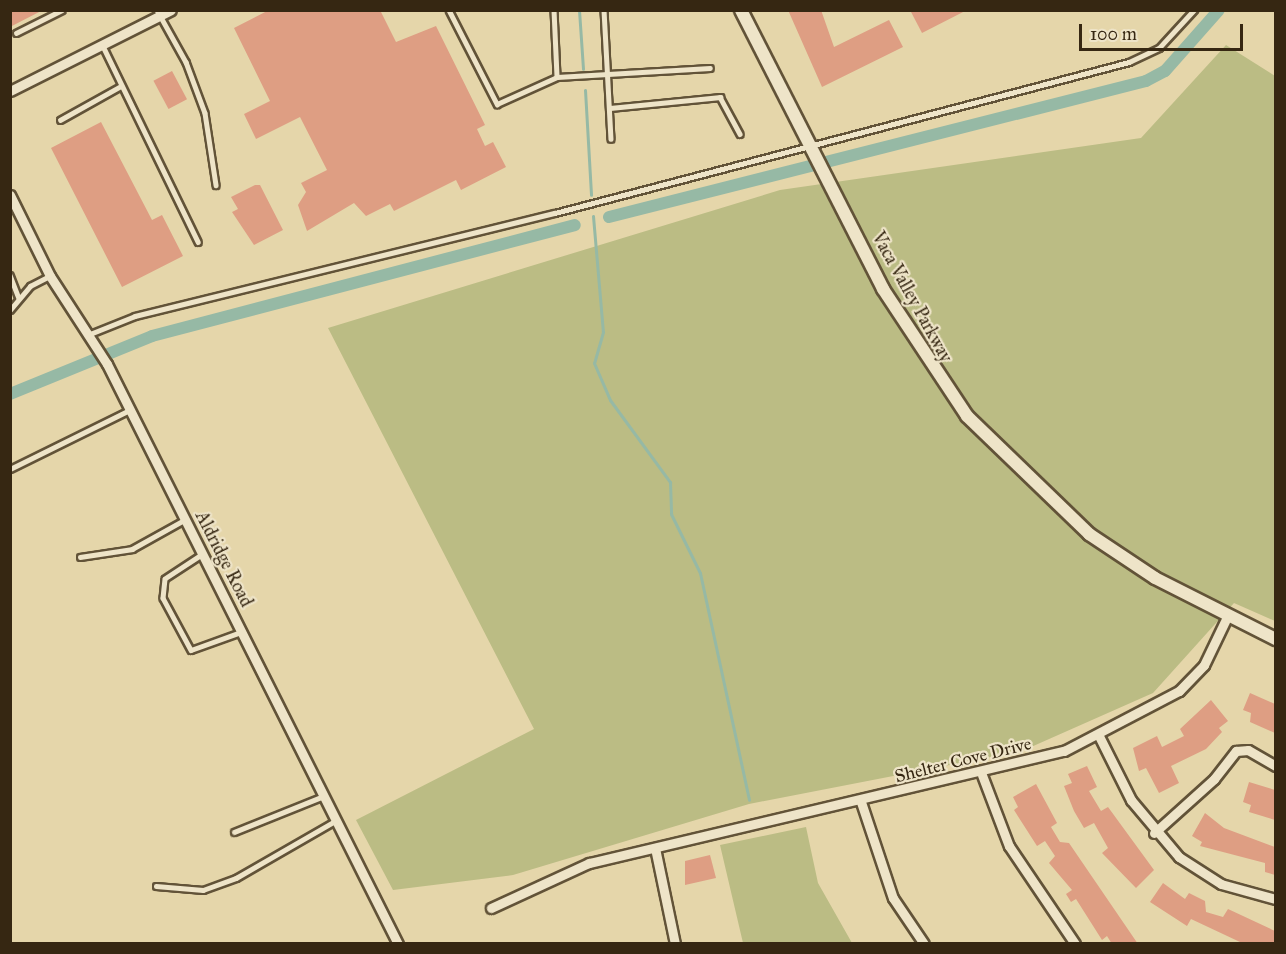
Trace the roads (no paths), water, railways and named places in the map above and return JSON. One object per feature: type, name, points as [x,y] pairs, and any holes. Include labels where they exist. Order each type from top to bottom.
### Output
[{"type":"street","points":[[10,91],[159,13],[171,10]]},
{"type":"street","name":"Vaca Valley Parkway","points":[[741,10],[759,39],[909,336],[1000,453],[1089,534],[1227,617],[1275,639]]},
{"type":"street","name":"Vaca Valley Parkway","points":[[752,10],[759,39]]},
{"type":"street","name":"Aldridge Road","points":[[10,195],[50,276],[90,334],[107,364],[398,944]]},
{"type":"street","name":"Shelter Cove Drive","points":[[491,908],[566,871],[655,848],[982,775],[1099,736],[1179,691],[1204,665],[1227,617]]},
{"type":"street","points":[[1099,736],[1154,833],[1221,884],[1275,898]]},
{"type":"street","points":[[1154,833],[1214,779],[1236,751],[1248,750],[1275,766]]},
{"type":"street","points":[[982,775],[1009,846],[1076,944]]},
{"type":"street","points":[[861,802],[893,898],[924,944]]},
{"type":"street","points":[[655,848],[675,944]]},
{"type":"lane","points":[[16,33],[62,10]]},
{"type":"lane","points":[[449,10],[497,104],[557,77],[710,68]]},
{"type":"lane","points":[[554,10],[557,77]]},
{"type":"lane","points":[[604,10],[611,139]]},
{"type":"lane","points":[[90,334],[135,316],[813,147],[1144,57],[1172,37],[1194,10]]},
{"type":"lane","points":[[159,13],[205,113],[216,184]]},
{"type":"lane","points":[[102,44],[198,242]]},
{"type":"lane","points":[[60,120],[121,86]]},
{"type":"lane","points":[[609,108],[720,97],[740,134]]},
{"type":"lane","points":[[10,276],[19,298]]},
{"type":"lane","points":[[10,310],[19,298],[50,276]]},
{"type":"lane","points":[[10,469],[130,410]]},
{"type":"lane","points":[[80,557],[132,549],[186,519]]},
{"type":"lane","points":[[203,554],[165,579],[163,598],[191,650],[242,632]]},
{"type":"lane","points":[[234,832],[324,796]]},
{"type":"lane","points":[[156,886],[203,890],[236,878],[337,820]]},
{"type":"waterway","points":[[579,10],[583,69]]},
{"type":"waterway","points":[[609,217],[1146,81],[1165,71],[1219,10]]},
{"type":"waterway","points":[[585,90],[591,195]]},
{"type":"waterway","points":[[593,216],[603,332],[594,363],[610,400],[670,482],[671,514],[700,573],[749,800]]},
{"type":"waterway","points":[[10,394],[152,336],[575,225]]}]
